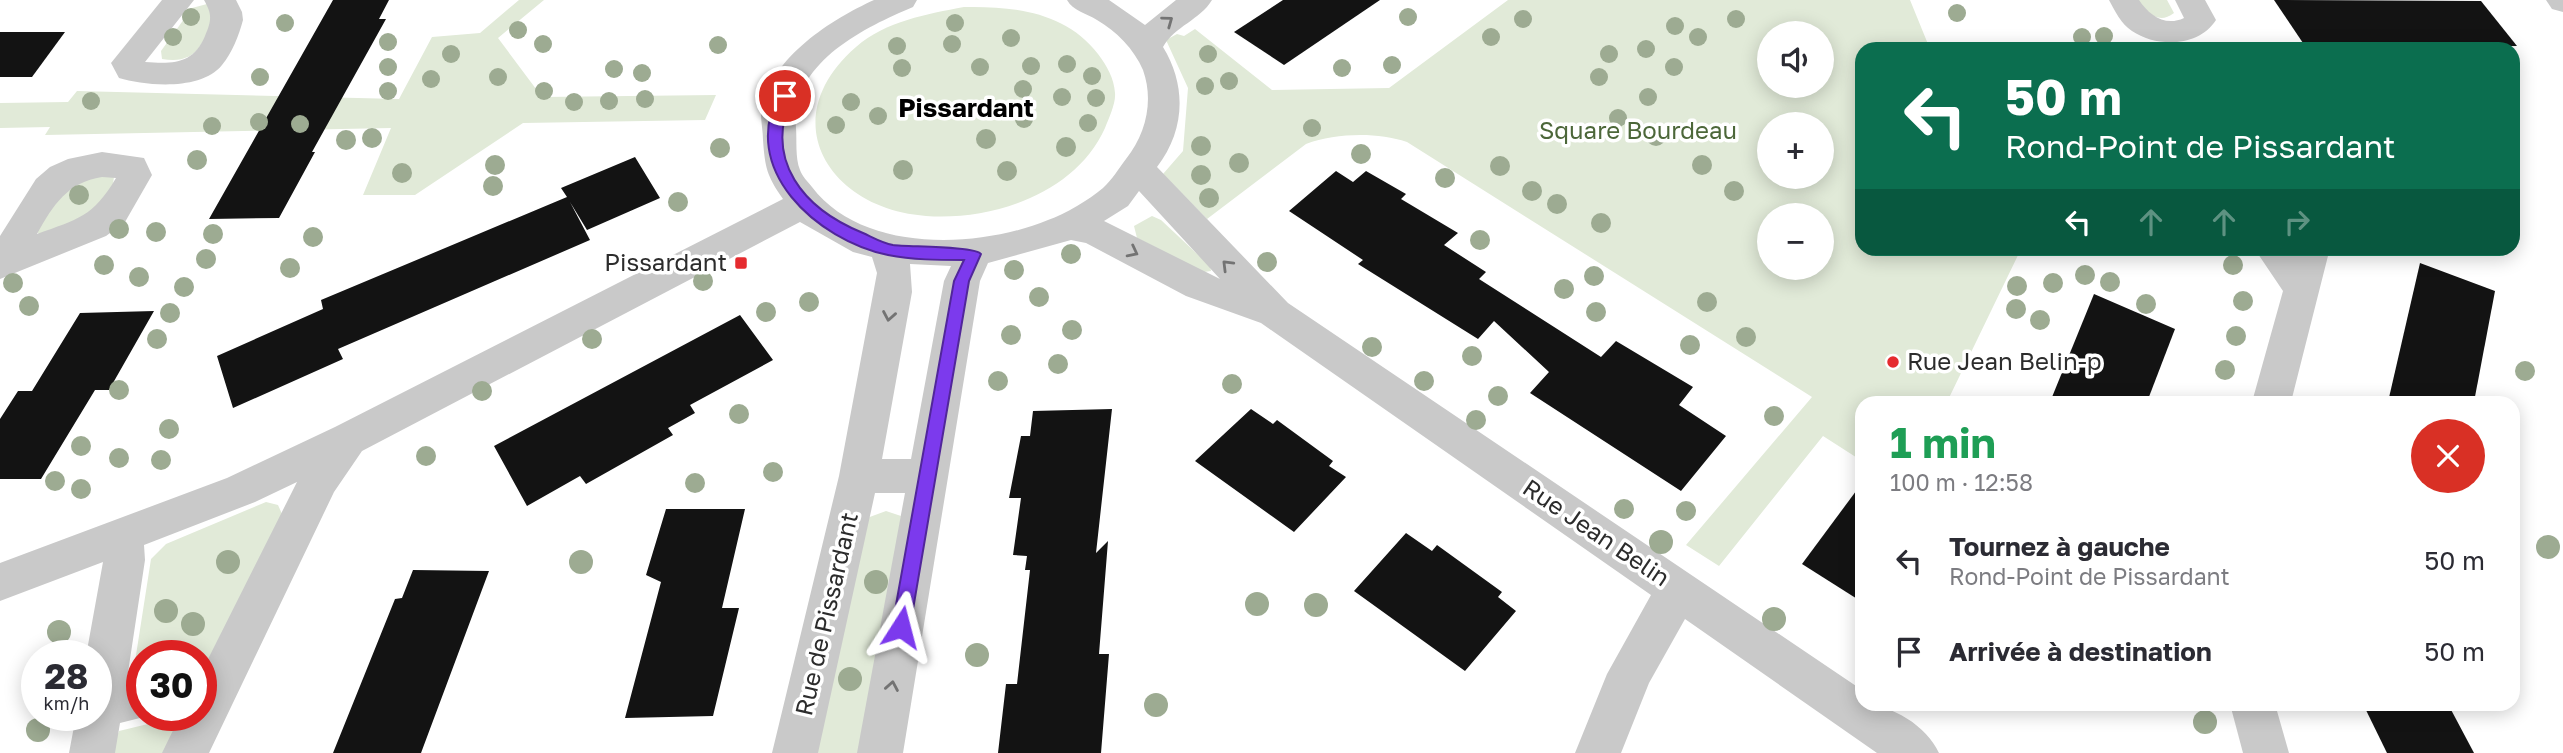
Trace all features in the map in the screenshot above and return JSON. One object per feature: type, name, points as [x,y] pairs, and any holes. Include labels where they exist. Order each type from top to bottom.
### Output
[{"type":"street","points":[[179,0],[128,63],[130,70],[138,73],[182,71],[197,67],[211,58],[228,19],[225,6],[219,0]]},
{"type":"street","points":[[1147,47],[1159,27],[1197,0]]},
{"type":"street","points":[[2124,0],[2132,13],[2150,28],[2176,31],[2190,30],[2200,20],[2190,0]]},
{"type":"street","points":[[884,3],[838,32],[811,55],[791,82],[779,110],[775,145],[785,179],[804,204],[830,226],[888,250],[930,255],[974,254],[1008,248],[1070,227],[1105,205],[1141,172],[1163,125],[1165,98],[1161,73],[1147,47],[1115,17],[1088,1]]},
{"type":"street","name":"Rue Jean Belin","points":[[1141,172],[1275,313],[1916,753]]},
{"type":"street","points":[[0,582],[241,490],[349,439],[804,204]]},
{"type":"street","name":"Rue Jean Belin","points":[[1070,227],[1094,231],[1199,286],[1275,313]]},
{"type":"street","name":"Rue de Pissardant","points":[[795,753],[859,475],[894,292],[895,273],[888,250]]},
{"type":"street","points":[[880,753],[962,281],[974,254]]},
{"type":"street","points":[[2279,256],[2300,287]]},
{"type":"street","points":[[2273,396],[2310,256]]},
{"type":"street","points":[[217,671],[319,480],[349,439]]},
{"type":"street","points":[[859,475],[927,476]]},
{"type":"street","points":[[92,753],[122,702],[123,537]]},
{"type":"street","points":[[1598,753],[1611,713],[1643,646],[1679,590]]},
{"type":"street","points":[[2255,711],[2266,753]]},
{"type":"street","points":[[185,753],[193,731]]},
{"type":"green space","points":[[519,0],[544,0],[498,38],[542,97],[716,95],[705,120],[523,123],[415,195],[363,195],[391,128],[45,135],[50,127],[0,128],[0,103],[68,102],[77,91],[399,99],[432,37],[480,33]]},
{"type":"green space","name":"Square Bourdeau","points":[[1508,0],[1910,0],[1927,42],[1855,42],[1855,256],[2018,256],[1950,396],[1855,396],[1855,457],[1823,436],[1719,566],[1686,545],[1812,397],[1407,142],[1357,135],[1306,144],[1207,219],[1163,174],[1183,151],[1188,88],[1166,40],[1177,34],[1184,36],[1195,29],[1272,90],[1389,88]]},
{"type":"green space","points":[[2138,0],[2167,0],[2174,13],[2158,18]]},
{"type":"green space","points":[[207,4],[213,18],[196,51],[183,59],[162,59],[161,51],[192,8]]},
{"type":"green space","points":[[964,7],[1020,10],[1055,20],[1071,29],[1098,54],[1110,72],[1115,93],[1112,110],[1092,151],[1074,170],[1053,186],[1030,198],[978,214],[926,216],[891,210],[862,197],[839,178],[823,156],[816,130],[818,103],[831,75],[856,47],[868,38],[907,20]]},
{"type":"green space","points":[[114,175],[112,188],[106,199],[87,216],[39,235],[35,226],[63,182]]},
{"type":"green space","points":[[1152,216],[1161,220],[1210,266],[1211,271],[1204,272],[1137,238],[1134,226]]},
{"type":"green space","points":[[266,502],[278,505],[282,514],[217,648],[217,640],[138,640],[151,559],[166,544]]},
{"type":"green space","points":[[886,511],[901,516],[870,753],[817,753],[867,518]]},
{"type":"green space","points":[[119,731],[173,731],[167,753],[111,753]]},
{"type":"building","points":[[333,0],[389,0],[379,19],[386,19],[312,152],[315,152],[279,218],[209,219]]},
{"type":"building","points":[[1283,0],[1380,0],[1284,65],[1234,32]]},
{"type":"building","points":[[2274,0],[2481,1],[2514,42],[2302,42]]},
{"type":"building","points":[[0,32],[65,32],[32,77],[0,77]]},
{"type":"building","points":[[635,157],[660,198],[587,230],[570,202],[590,240],[338,349],[343,359],[233,408],[217,356],[323,309],[321,300],[567,197],[561,188]]},
{"type":"building","points":[[1336,171],[1353,182],[1366,171],[1406,194],[1401,199],[1458,233],[1444,245],[1486,272],[1479,279],[1601,357],[1616,341],[1693,387],[1679,405],[1726,436],[1681,491],[1530,393],[1549,372],[1494,321],[1478,339],[1358,264],[1363,260],[1289,211]]},
{"type":"building","points":[[2420,263],[2495,291],[2475,396],[2389,396]]},
{"type":"building","points":[[2094,294],[2175,329],[2149,396],[2052,396]]},
{"type":"building","points":[[154,311],[109,390],[95,390],[41,479],[0,479],[0,419],[18,391],[32,391],[80,313]]},
{"type":"building","points":[[740,315],[773,360],[690,405],[695,413],[668,428],[673,435],[586,484],[580,476],[527,506],[494,446]]},
{"type":"building","points":[[1112,409],[1096,553],[1108,541],[1099,654],[1109,654],[1101,753],[998,753],[1006,684],[1017,684],[1030,570],[1025,570],[1027,556],[1013,555],[1021,498],[1009,498],[1021,436],[1030,436],[1033,411]]},
{"type":"building","points":[[1251,409],[1273,424],[1277,420],[1333,461],[1329,466],[1346,477],[1294,532],[1195,461]]},
{"type":"building","points":[[1855,492],[1855,598],[1802,564]]},
{"type":"building","points":[[666,509],[745,509],[722,608],[739,608],[713,716],[625,718],[661,582],[646,575]]},
{"type":"building","points":[[1406,533],[1432,551],[1437,545],[1502,592],[1498,597],[1516,611],[1465,671],[1354,591]]},
{"type":"building","points":[[413,570],[489,571],[421,753],[333,753],[395,599],[402,598]]},
{"type":"building","points":[[2366,711],[2452,711],[2474,753],[2387,753]]},
{"type":"place","name":"Pissardant","points":[[741,263]]},
{"type":"place","name":"Rue Jean Belin-p","points":[[1893,362]]},
{"type":"district","name":"Pissardant","points":[[966,108]]},
{"type":"route","points":[[785,96],[779,110],[775,145],[785,179],[804,204],[830,226],[888,250],[930,255],[974,254],[962,281],[901,627]]}]
